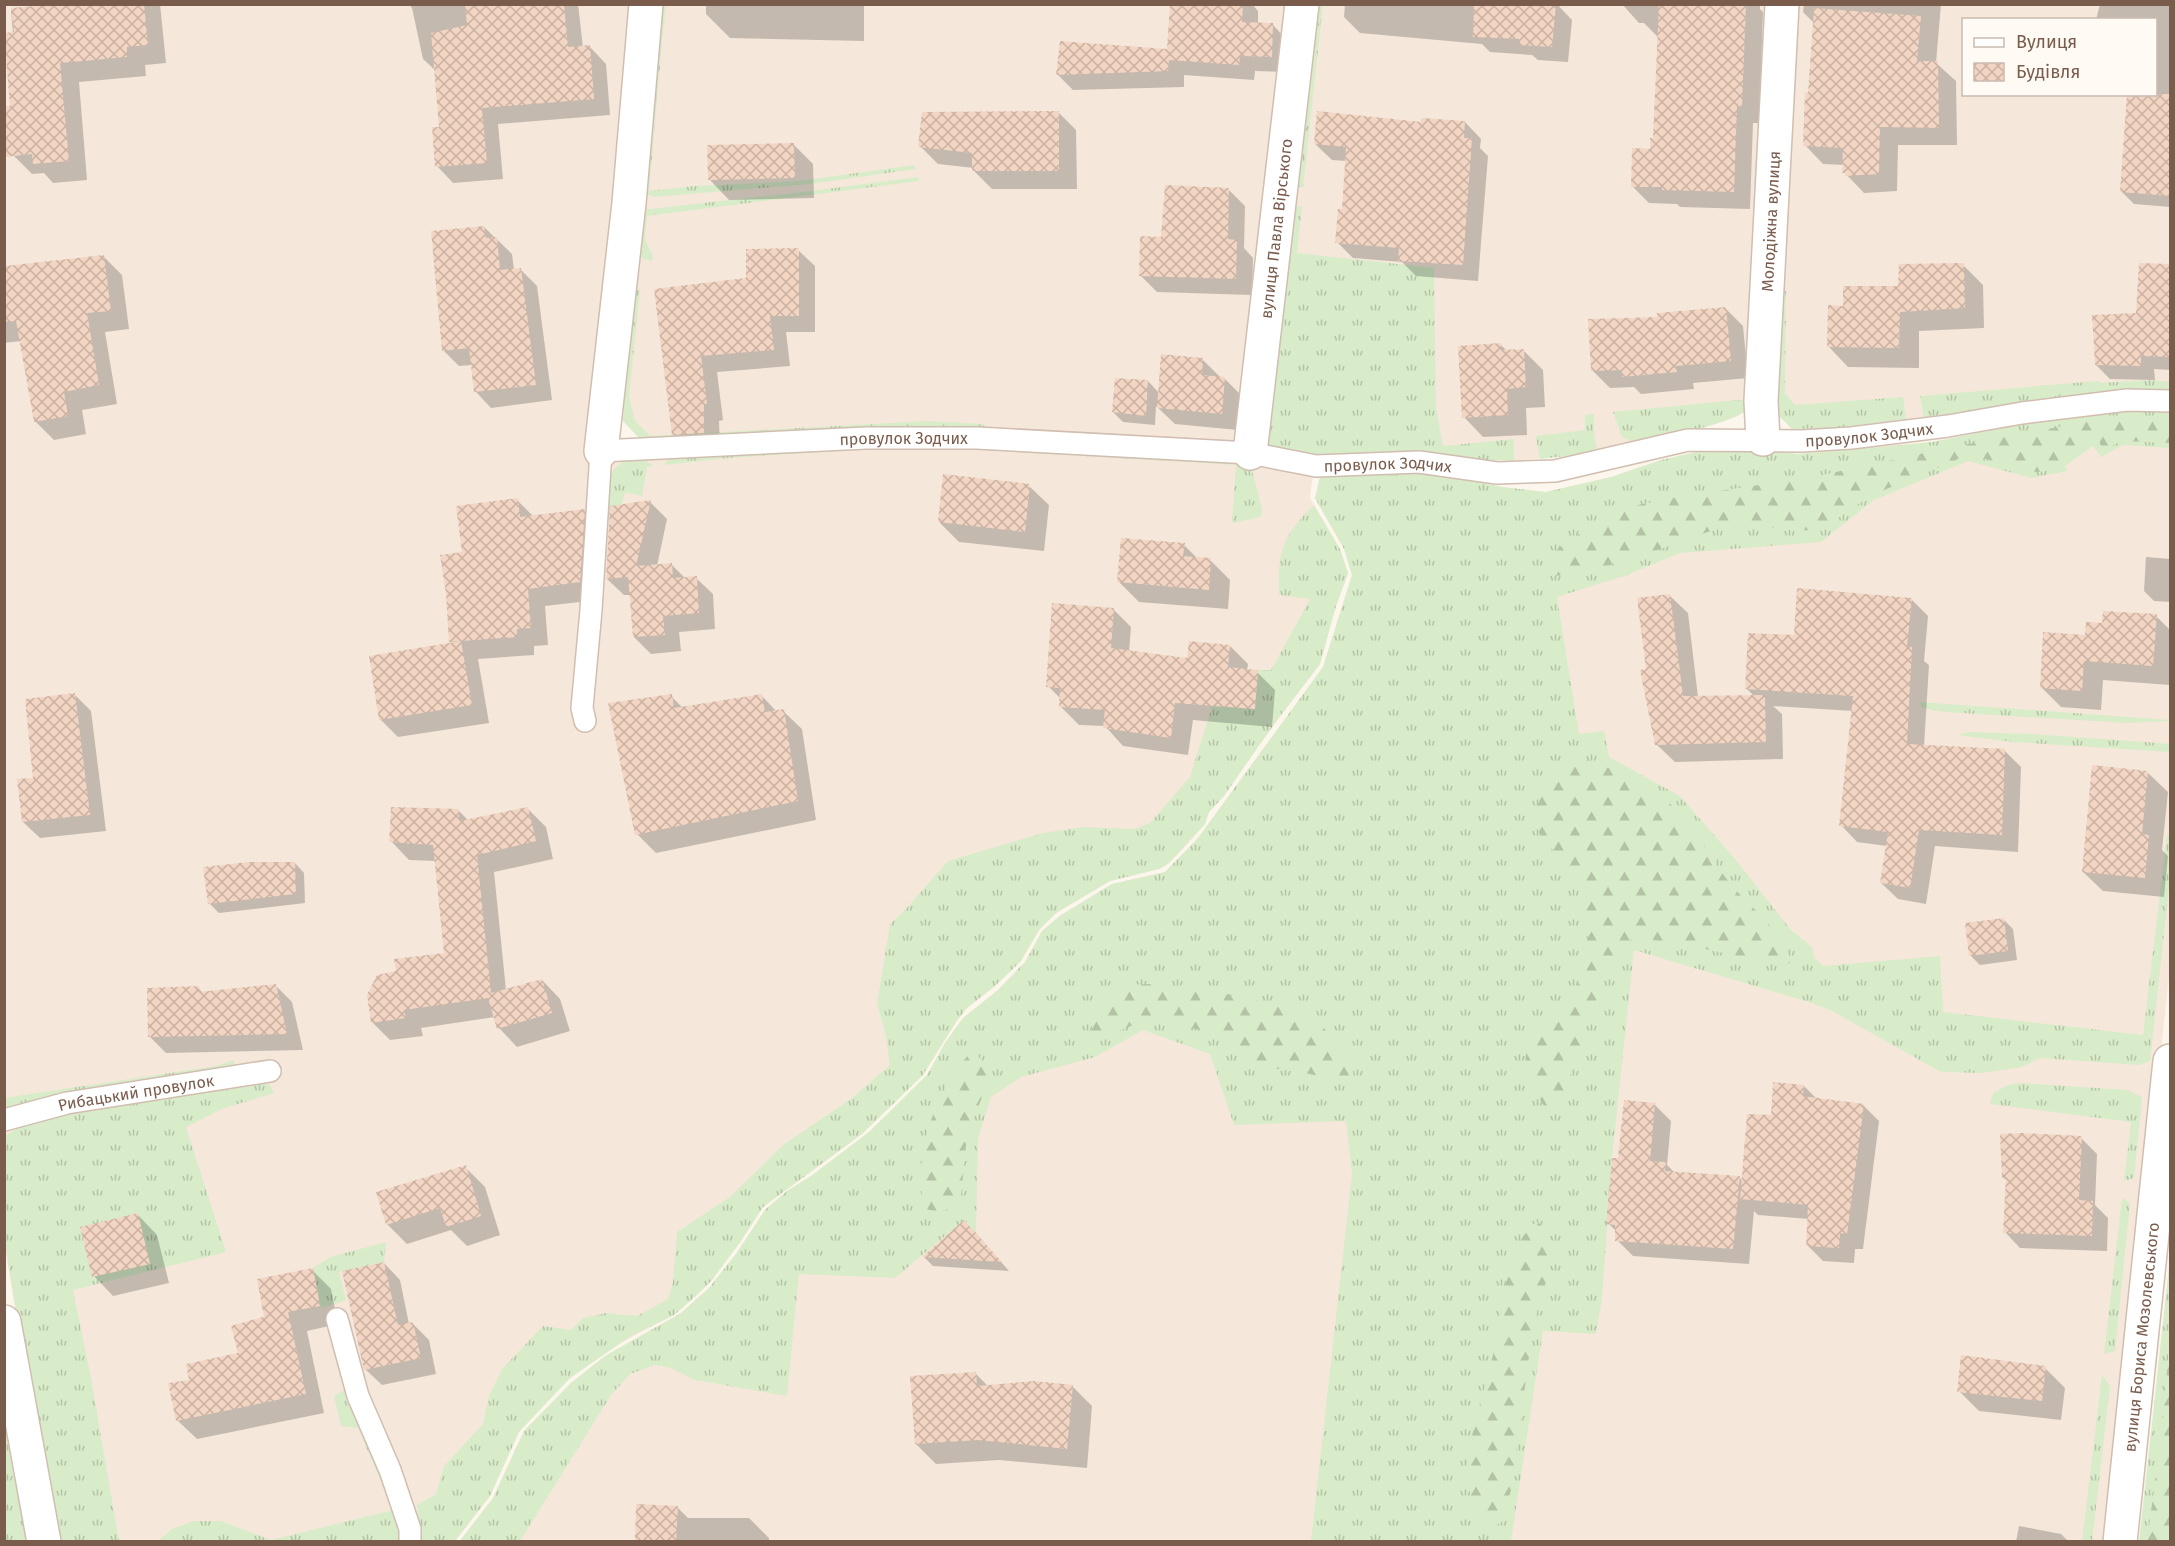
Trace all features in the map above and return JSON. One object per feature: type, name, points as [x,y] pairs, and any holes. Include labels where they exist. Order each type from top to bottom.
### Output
[{"type":"street","points":[[601,452],[629,203],[646,4]]},
{"type":"street","name":"вулиця Павла Вірського","points":[[1250,453],[1302,4]]},
{"type":"street","name":"Молодіжна вулиця","points":[[1763,439],[1761,401],[1782,4]]},
{"type":"street","name":"вулиця Бориса Мозолевського","points":[[2120,1542],[2164,1194],[2170,1061]]},
{"type":"street","points":[[4,1323],[44,1542]]},
{"type":"lane","name":"провулок Зодчих","points":[[601,452],[866,438],[977,438],[1250,453],[1316,466],[1419,462],[1497,473],[1555,471],[1688,440],[1802,441],[1851,438],[2115,401],[2170,401]]},
{"type":"lane","points":[[585,721],[582,708],[601,452]]},
{"type":"lane","name":"Рибацький провулок","points":[[4,1120],[67,1103],[270,1071]]},
{"type":"lane","points":[[337,1319],[358,1396],[390,1470],[410,1529],[410,1542]]},
{"type":"shaded area","points":[[4,5],[638,5],[595,447],[900,443],[1250,463],[1313,476],[1310,498],[1340,549],[1348,573],[1320,664],[1246,762],[1224,796],[1209,812],[1205,824],[1184,848],[1168,864],[1159,869],[1110,881],[1056,913],[1039,930],[1021,961],[967,1008],[923,1075],[862,1134],[763,1207],[712,1280],[698,1294],[674,1315],[613,1347],[570,1378],[546,1402],[519,1432],[490,1496],[455,1541],[53,1541],[4,1242]]},
{"type":"shaded area","points":[[659,5],[1290,5],[1239,443],[640,439],[623,421]]},
{"type":"shaded area","points":[[1312,5],[1770,5],[1756,395],[1738,416],[1722,422],[1575,455],[1514,461],[1431,454],[1278,285]]},
{"type":"shaded area","points":[[1789,5],[2170,5],[2170,391],[2001,407],[1834,428],[1792,429],[1771,386]]},
{"type":"shaded area","points":[[2170,408],[2170,969],[2106,1541],[459,1542],[493,1498],[524,1431],[571,1383],[605,1356],[681,1313],[709,1288],[736,1254],[765,1210],[787,1191],[811,1176],[869,1132],[927,1075],[945,1043],[963,1018],[998,990],[1025,962],[1042,931],[1061,915],[1112,884],[1165,872],[1198,838],[1323,667],[1352,575],[1344,549],[1315,498],[1320,477],[1502,487],[1546,492],[1611,477],[1661,460],[1753,450],[1798,454],[1932,442],[2090,411]]},
{"type":"green space","points":[[1312,5],[1323,5],[1303,187],[1290,187]]},
{"type":"green space","points":[[659,6],[666,7],[649,191],[695,186],[799,181],[914,165],[916,169],[810,184],[654,197],[642,192]]},
{"type":"green space","points":[[918,177],[919,181],[647,216],[645,240],[653,256],[652,261],[636,255],[641,210]]},
{"type":"green space","points":[[1302,206],[1297,253],[1434,268],[1436,407],[1443,446],[1514,439],[1514,461],[1360,459],[1268,449],[1264,432],[1288,207]]},
{"type":"green space","points":[[633,290],[640,290],[629,396],[634,419],[650,436],[926,421],[984,424],[986,432],[664,443],[640,439],[623,421],[625,358]]},
{"type":"green space","points":[[1776,290],[1786,291],[1785,393],[1795,405],[1903,397],[1906,419],[1834,428],[1792,429],[1775,412]]},
{"type":"green space","points":[[2153,380],[2170,382],[2170,391],[2001,407],[1924,417],[1920,396],[2098,381],[2100,383]]},
{"type":"green space","points":[[1748,399],[1751,408],[1724,421],[1693,430],[1631,441],[1622,437],[1613,412]]},
{"type":"green space","points":[[2170,408],[2170,448],[2123,445],[2101,457],[2093,446],[2065,466],[2068,471],[2031,478],[1968,461],[1874,500],[1821,542],[1680,553],[1627,575],[1557,597],[1579,734],[1604,731],[1609,757],[1680,796],[1736,860],[1790,929],[1813,948],[1814,958],[1823,966],[1940,956],[1943,1012],[2143,1035],[2167,834],[2170,835],[2170,879],[2150,1061],[2139,1065],[2040,1058],[2022,1067],[1982,1073],[1941,1072],[1832,1011],[1809,1002],[1634,950],[1612,1158],[1602,1298],[1596,1334],[1543,1331],[1511,1541],[1311,1541],[1352,1174],[1346,1121],[1234,1125],[1210,1054],[1143,1030],[1095,1057],[1021,1077],[991,1097],[978,1138],[976,1233],[964,1220],[895,1278],[799,1274],[787,1396],[695,1380],[671,1368],[655,1365],[630,1374],[611,1395],[520,1541],[459,1542],[493,1498],[524,1431],[571,1383],[605,1356],[681,1313],[709,1288],[736,1254],[765,1210],[787,1191],[811,1176],[869,1132],[927,1075],[945,1043],[963,1018],[998,990],[1025,962],[1042,931],[1061,915],[1112,884],[1165,872],[1198,838],[1323,667],[1352,575],[1344,549],[1315,498],[1320,477],[1397,472],[1438,473],[1502,487],[1546,492],[1611,477],[1661,460],[1704,450],[1753,450],[1798,454],[1872,448],[1932,442],[2090,411]]},
{"type":"green space","points":[[1594,414],[1597,449],[1575,455],[1540,459],[1536,436],[1585,430],[1585,415]]},
{"type":"green space","points":[[2130,416],[2170,418],[2170,443],[2123,441],[2103,449],[2095,439],[2055,468],[2038,472],[1983,458],[1961,458],[1880,492],[1819,528],[1801,530],[1746,525],[1721,528],[1591,570],[1556,576],[1546,574],[1546,569],[1556,551],[1566,542],[1602,520],[1633,506],[1683,496],[1808,478],[1943,449],[2105,418]]},
{"type":"green space","points":[[900,443],[950,445],[951,449],[911,446],[729,458],[664,465],[670,457]]},
{"type":"green space","points":[[968,445],[1250,463],[1262,509],[1261,517],[1232,523],[1236,465],[966,449]]},
{"type":"green space","points":[[644,459],[653,466],[647,467],[642,496],[625,492],[615,530],[605,509],[607,483],[614,469],[625,460]]},
{"type":"green space","points":[[1314,505],[1340,549],[1348,573],[1320,664],[1277,720],[1224,796],[1209,812],[1205,824],[1168,864],[1159,869],[1110,881],[1056,913],[1039,930],[1021,961],[967,1008],[923,1075],[862,1134],[763,1207],[712,1280],[698,1294],[674,1315],[631,1336],[570,1378],[519,1432],[490,1496],[455,1541],[421,1541],[417,1505],[436,1494],[444,1466],[483,1424],[489,1396],[502,1369],[543,1326],[571,1330],[583,1318],[606,1313],[637,1316],[668,1299],[673,1282],[677,1232],[730,1197],[783,1145],[852,1098],[890,1065],[886,1036],[877,1004],[890,924],[948,861],[1043,833],[1083,827],[1134,829],[1150,823],[1190,777],[1212,706],[1255,709],[1258,670],[1271,670],[1310,599],[1279,595],[1279,567],[1289,535]]},
{"type":"green space","points":[[1919,702],[2170,721],[2126,723],[1945,712],[1922,708]]},
{"type":"green space","points":[[1968,732],[2170,744],[2170,752],[2013,742],[1958,735]]},
{"type":"green space","points":[[1584,759],[1648,788],[1676,809],[1733,887],[1774,931],[1791,962],[1785,966],[1680,944],[1630,940],[1621,948],[1601,987],[1564,1096],[1554,1114],[1543,1104],[1530,1080],[1526,1069],[1526,1054],[1531,1038],[1540,1024],[1550,1012],[1569,998],[1578,986],[1585,962],[1588,921],[1577,877],[1567,862],[1541,837],[1537,807],[1551,773],[1560,765],[1571,760]]},
{"type":"green space","points":[[1152,984],[1237,996],[1302,1015],[1317,1023],[1332,1037],[1349,1063],[1354,1079],[1350,1083],[1259,1066],[1232,1041],[1200,1030],[1165,1022],[1138,1023],[1096,1040],[1091,1038],[1092,1026],[1111,989],[1127,985]]},
{"type":"green space","points":[[975,1052],[988,1069],[990,1077],[967,1135],[961,1196],[950,1208],[940,1211],[929,1210],[924,1207],[921,1167],[929,1126],[946,1087],[969,1054]]},
{"type":"green space","points":[[233,1060],[238,1069],[5,1114],[4,1098],[216,1066]]},
{"type":"green space","points":[[257,1081],[269,1084],[274,1093],[222,1109],[186,1127],[226,1252],[73,1290],[91,1378],[119,1541],[53,1541],[5,1242],[4,1137],[25,1123],[81,1109]]},
{"type":"green space","points":[[2021,1083],[2127,1090],[2142,1097],[2134,1178],[2124,1181],[2131,1122],[1990,1104],[1993,1093],[2008,1085]]},
{"type":"green space","points":[[2122,1198],[2130,1203],[2115,1351],[2104,1354]]},
{"type":"green space","points":[[1536,1222],[1539,1223],[1546,1236],[1549,1248],[1548,1274],[1533,1327],[1511,1490],[1502,1522],[1489,1529],[1479,1520],[1470,1495],[1468,1472],[1471,1442],[1491,1365],[1509,1272],[1521,1241]]},
{"type":"green space","points":[[386,1242],[384,1262],[339,1272],[346,1300],[321,1308],[313,1268],[330,1257]]},
{"type":"green space","points":[[2170,1264],[2170,1541],[2139,1542],[2169,1267]]},
{"type":"green space","points":[[328,1329],[332,1331],[398,1511],[403,1541],[157,1542],[172,1529],[194,1521],[221,1521],[271,1540],[393,1510],[358,1428],[341,1426],[334,1396],[346,1389]]},
{"type":"green space","points":[[2170,1335],[2170,1541],[2147,1541],[2162,1431]]},
{"type":"green space","points":[[2102,1374],[2110,1387],[2092,1541],[2082,1541]]},
{"type":"green space","points":[[4,1412],[37,1541],[5,1541]]},
{"type":"building","points":[[56,4],[144,4],[148,45],[127,47],[127,57],[60,63],[69,161],[33,164],[32,154],[4,157],[4,106],[10,106],[4,33],[14,32],[11,8]]},
{"type":"building","points":[[465,4],[564,4],[568,47],[590,45],[594,99],[482,108],[487,163],[435,167],[432,127],[439,127],[431,33],[467,25]]},
{"type":"building","points":[[1170,4],[1243,4],[1242,22],[1273,23],[1272,57],[1240,56],[1239,65],[1169,60],[1168,71],[1056,75],[1060,41],[1167,49]]},
{"type":"building","points":[[1474,4],[1556,4],[1552,47],[1520,45],[1519,39],[1473,37]]},
{"type":"building","points":[[1659,4],[1746,4],[1742,106],[1737,106],[1734,192],[1631,187],[1632,148],[1650,149],[1650,138],[1653,138]]},
{"type":"building","points":[[1814,8],[1921,16],[1917,61],[1938,61],[1939,128],[1880,127],[1879,174],[1845,176],[1845,173],[1842,173],[1843,148],[1803,146],[1805,92],[1808,93]]},
{"type":"building","points":[[2170,94],[2170,196],[2120,192],[2127,96]]},
{"type":"building","points":[[1059,111],[1059,171],[972,171],[972,153],[918,147],[922,112]]},
{"type":"building","points":[[1317,111],[1421,122],[1421,118],[1465,121],[1464,138],[1472,138],[1463,265],[1398,261],[1399,248],[1335,243],[1338,209],[1342,209],[1346,147],[1314,144]]},
{"type":"building","points":[[794,143],[795,178],[708,180],[707,145]]},
{"type":"building","points":[[1165,185],[1229,188],[1228,239],[1237,240],[1236,279],[1139,276],[1140,236],[1161,237]]},
{"type":"building","points":[[484,226],[486,238],[497,237],[500,270],[521,268],[536,385],[474,392],[469,348],[442,351],[431,231]]},
{"type":"building","points":[[799,248],[799,316],[770,316],[774,350],[701,356],[707,404],[704,404],[704,433],[672,435],[654,289],[746,278],[746,249]]},
{"type":"building","points":[[104,255],[111,311],[87,313],[99,385],[64,392],[68,416],[34,422],[16,321],[5,322],[5,266]]},
{"type":"building","points":[[1964,263],[1965,308],[1900,312],[1899,348],[1827,347],[1828,305],[1843,306],[1843,286],[1898,286],[1899,264]]},
{"type":"building","points":[[2139,263],[2170,264],[2170,357],[2141,356],[2141,366],[2095,365],[2092,315],[2136,313]]},
{"type":"building","points":[[1726,307],[1731,361],[1676,366],[1677,372],[1622,377],[1622,370],[1591,371],[1588,319],[1657,317],[1657,313]]},
{"type":"building","points":[[1501,343],[1501,350],[1524,349],[1526,387],[1507,389],[1508,415],[1462,418],[1458,346]]},
{"type":"building","points":[[1161,354],[1203,358],[1202,375],[1225,377],[1222,414],[1157,408]]},
{"type":"building","points":[[1115,378],[1148,380],[1146,416],[1112,412]]},
{"type":"building","points":[[943,474],[1030,484],[1025,532],[938,522]]},
{"type":"building","points":[[518,498],[520,517],[585,509],[580,582],[528,589],[531,628],[517,629],[517,637],[449,642],[446,594],[440,555],[462,552],[456,506]]},
{"type":"building","points":[[651,500],[636,566],[672,563],[673,578],[697,576],[699,613],[663,616],[665,635],[633,637],[628,577],[606,579],[610,506]]},
{"type":"building","points":[[1121,538],[1185,543],[1183,556],[1211,558],[1209,590],[1117,582]]},
{"type":"building","points":[[1797,588],[1912,598],[1907,646],[1912,647],[1907,744],[2005,749],[2002,835],[1919,830],[1910,888],[1880,883],[1888,832],[1839,826],[1853,696],[1745,689],[1748,633],[1794,635]]},
{"type":"building","points":[[1670,594],[1683,696],[1765,695],[1766,742],[1655,745],[1640,670],[1646,669],[1637,598]]},
{"type":"building","points":[[1052,603],[1114,608],[1111,648],[1187,658],[1189,641],[1230,645],[1228,667],[1258,670],[1255,709],[1175,703],[1171,738],[1103,728],[1105,710],[1059,707],[1060,688],[1046,687]]},
{"type":"building","points":[[2103,611],[2157,614],[2153,666],[2084,661],[2082,691],[2040,688],[2043,632],[2085,635],[2086,622],[2102,623]]},
{"type":"building","points":[[461,641],[472,705],[379,720],[369,656]]},
{"type":"building","points":[[75,693],[90,815],[22,822],[17,779],[33,778],[25,699]]},
{"type":"building","points":[[672,694],[674,708],[762,694],[765,712],[784,709],[798,801],[635,835],[608,703]]},
{"type":"building","points":[[2092,765],[2148,771],[2142,834],[2149,835],[2145,878],[2082,872]]},
{"type":"building","points":[[391,807],[459,809],[459,821],[528,807],[536,841],[477,855],[491,993],[542,979],[552,1013],[497,1029],[488,998],[404,1010],[406,1018],[371,1023],[367,995],[377,975],[396,971],[394,959],[444,953],[433,845],[389,842]]},
{"type":"building","points":[[249,862],[295,862],[296,894],[208,904],[203,867]]},
{"type":"building","points":[[2004,918],[2008,951],[1969,956],[1965,923]]},
{"type":"building","points":[[276,984],[287,1034],[148,1037],[147,988],[199,986],[199,992]]},
{"type":"building","points":[[1773,1082],[1804,1085],[1803,1096],[1864,1104],[1847,1234],[1840,1233],[1839,1248],[1806,1246],[1808,1205],[1740,1199],[1747,1114],[1771,1115]]},
{"type":"building","points":[[1624,1100],[1655,1103],[1650,1161],[1666,1162],[1665,1171],[1740,1176],[1733,1249],[1615,1241],[1615,1225],[1606,1224],[1612,1158],[1618,1158]]},
{"type":"building","points":[[2000,1134],[2082,1136],[2079,1200],[2093,1201],[2092,1236],[2003,1233],[2006,1177],[2002,1178]]},
{"type":"building","points":[[466,1165],[481,1216],[446,1227],[440,1208],[386,1225],[376,1192]]},
{"type":"building","points":[[138,1213],[150,1264],[92,1277],[80,1227]]},
{"type":"building","points":[[964,1220],[1002,1262],[922,1257]]},
{"type":"building","points":[[384,1262],[398,1325],[413,1322],[421,1358],[364,1370],[342,1271]]},
{"type":"building","points":[[313,1268],[320,1306],[288,1312],[306,1394],[176,1421],[168,1383],[189,1380],[186,1364],[238,1353],[231,1326],[264,1317],[257,1279]]},
{"type":"building","points":[[1961,1355],[2046,1366],[2042,1401],[1957,1392]]},
{"type":"building","points":[[976,1372],[977,1386],[1034,1381],[1073,1385],[1067,1449],[978,1440],[915,1444],[910,1376]]},
{"type":"building","points":[[636,1504],[678,1506],[676,1542],[635,1542]]}]
